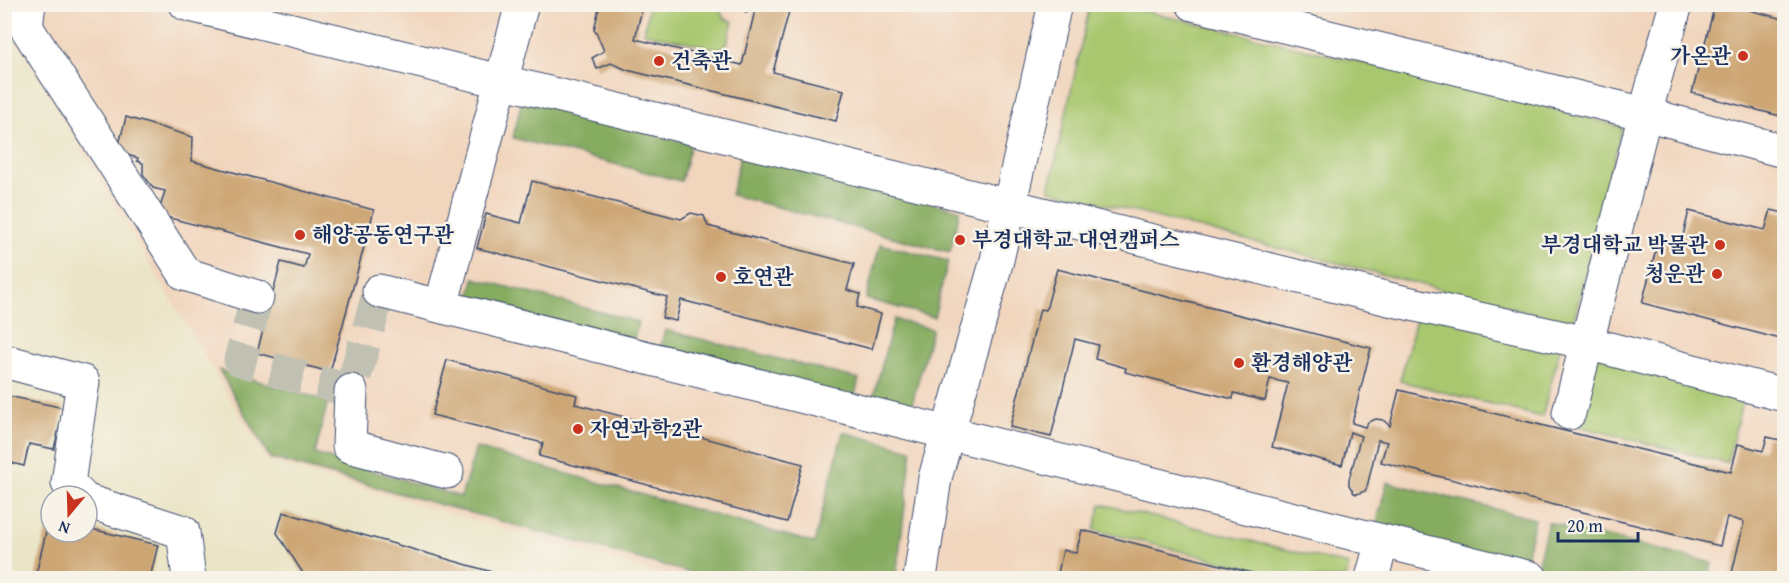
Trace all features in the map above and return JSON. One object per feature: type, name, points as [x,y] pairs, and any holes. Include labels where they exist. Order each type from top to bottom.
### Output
[{"type":"street","points":[[29,4],[26,27],[185,274],[257,297]]},
{"type":"street","points":[[186,4],[1389,299],[1587,343],[1785,395]]},
{"type":"street","points":[[441,306],[522,4]]},
{"type":"street","points":[[920,579],[935,478],[998,260],[1055,4]]},
{"type":"street","points":[[1193,4],[1645,114],[1785,151]]},
{"type":"street","points":[[1569,413],[1645,114],[1676,4]]},
{"type":"street","points":[[379,291],[1531,579]]},
{"type":"street","points":[[4,361],[83,382],[69,484]]},
{"type":"street","points":[[351,391],[349,446],[447,472]]},
{"type":"street","points":[[99,505],[183,531],[189,579]]},
{"type":"street","points":[[1372,579],[1382,541]]},
{"type":"shaded area","name":"부경대학교 대연캠퍼스","points":[[4,5],[1784,5],[1784,578],[675,578],[267,461],[5,20]]},
{"type":"green space","points":[[649,5],[716,5],[725,19],[733,21],[727,44],[719,49],[644,33]]},
{"type":"green space","points":[[1090,5],[1119,5],[1517,99],[1622,127],[1573,323],[1049,190]]},
{"type":"green space","points":[[522,100],[691,144],[681,181],[513,138]]},
{"type":"green space","points":[[741,153],[960,210],[950,252],[731,195]]},
{"type":"green space","points":[[880,244],[948,261],[934,317],[866,299]]},
{"type":"green space","points":[[474,278],[638,322],[633,343],[469,300]]},
{"type":"green space","points":[[1419,307],[1561,344],[1542,417],[1400,381]]},
{"type":"green space","points":[[894,319],[932,329],[910,412],[872,402]]},
{"type":"green space","points":[[665,330],[859,379],[853,403],[659,353]]},
{"type":"green space","points":[[1594,354],[1745,391],[1727,463],[1577,426]]},
{"type":"green space","points":[[219,370],[328,401],[315,454],[461,497],[476,448],[814,543],[843,432],[912,450],[896,578],[709,578],[270,458]]},
{"type":"green space","points":[[1387,482],[1535,519],[1524,567],[1375,530]]},
{"type":"green space","points":[[1101,504],[1349,565],[1346,578],[1290,578],[1094,530]]},
{"type":"green space","points":[[1548,522],[1712,563],[1708,578],[1566,578],[1536,571]]},
{"type":"building","points":[[414,4],[437,4],[435,11]]},
{"type":"building","name":"건축관","points":[[600,4],[643,4],[635,39],[742,65],[756,6],[746,12],[742,4],[791,4],[773,72],[844,90],[836,121],[627,70],[611,63],[597,69],[592,58],[604,51],[594,30]]},
{"type":"building","name":"가온관","points":[[1715,4],[1726,4],[1784,19],[1784,117],[1692,93]]},
{"type":"building","name":"해양공동연구관","points":[[126,117],[193,137],[192,161],[374,210],[330,372],[257,353],[281,262],[304,268],[308,254],[158,215],[165,191],[153,188],[143,174],[143,163],[137,161],[138,158],[117,152]]},
{"type":"building","name":"호연관","points":[[532,181],[681,219],[691,213],[704,216],[708,226],[854,264],[847,290],[860,294],[857,307],[881,314],[872,349],[681,300],[676,321],[662,318],[667,297],[477,248],[486,214],[521,223]]},
{"type":"building","name":"청운관","points":[[1771,210],[1784,213],[1784,340],[1642,303],[1659,238],[1681,244],[1689,211],[1765,230]]},
{"type":"building","points":[[1057,269],[1371,348],[1352,423],[1365,427],[1368,422],[1376,419],[1383,420],[1390,426],[1399,390],[1731,472],[1738,444],[1763,451],[1767,437],[1784,441],[1784,578],[1731,577],[1744,522],[1727,517],[1720,546],[1381,462],[1387,442],[1378,440],[1367,487],[1365,491],[1354,493],[1349,485],[1349,479],[1361,436],[1350,432],[1342,465],[1272,447],[1288,383],[1270,379],[1265,401],[1234,393],[1233,399],[1125,372],[1126,368],[1095,359],[1098,345],[1075,339],[1051,437],[1010,427],[1040,309],[1046,310]]},
{"type":"building","name":"자연과학2관","points":[[447,360],[577,395],[575,404],[803,464],[787,522],[539,456],[543,443],[432,415]]},
{"type":"building","points":[[4,395],[64,408],[54,449],[29,444],[24,466],[4,461]]},
{"type":"building","points":[[283,512],[513,578],[306,578],[277,533]]},
{"type":"building","points":[[1082,530],[1272,578],[1057,578],[1063,550],[1076,553]]},
{"type":"building","points":[[99,531],[158,545],[150,578],[35,578],[43,544],[99,544]]},
{"type":"tunnel","points":[[257,297],[240,360],[351,391],[379,291]]},
{"type":"place","name":"가온관","points":[[1743,56]]},
{"type":"place","name":"건축관","points":[[659,61]]},
{"type":"place","name":"해양공동연구관","points":[[300,235]]},
{"type":"place","name":"부경대학교 대연캠퍼스","points":[[960,240]]},
{"type":"place","name":"부경대학교 박물관","points":[[1720,245]]},
{"type":"place","name":"청운관","points":[[1717,274]]},
{"type":"place","name":"호연관","points":[[721,277]]},
{"type":"place","name":"환경해양관","points":[[1239,363]]},
{"type":"place","name":"자연과학2관","points":[[578,429]]}]
